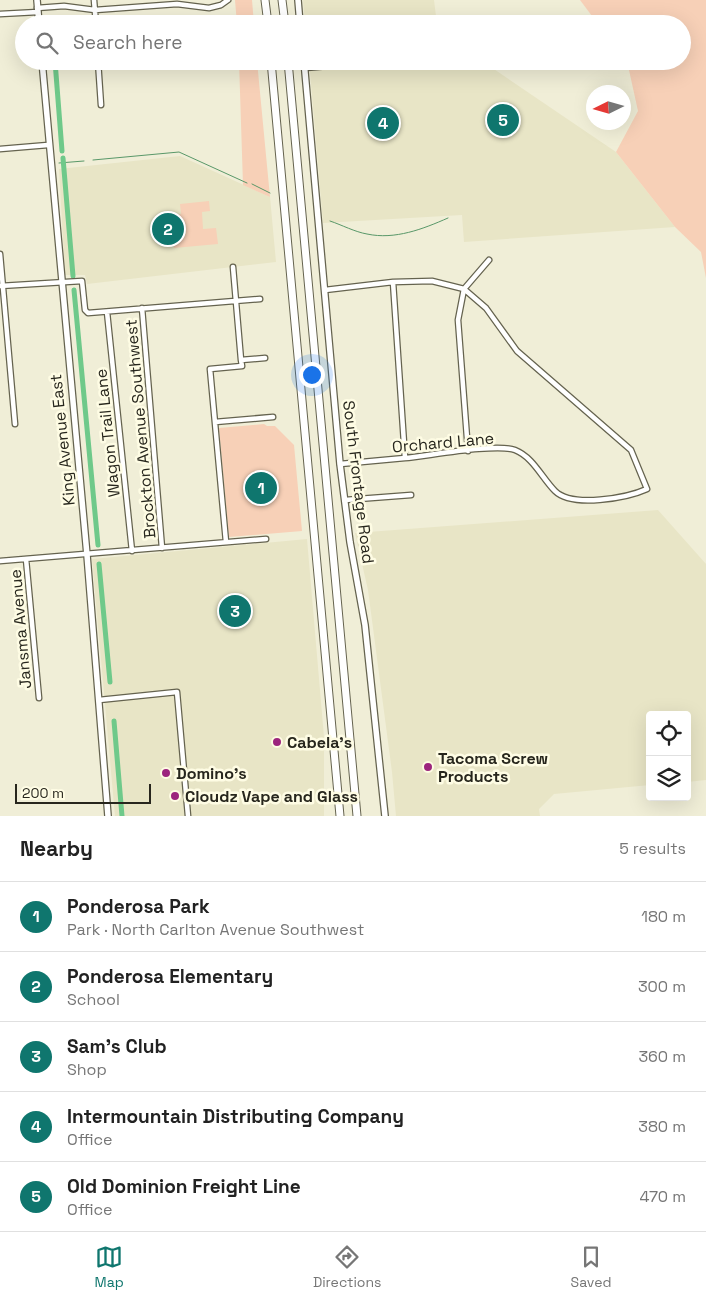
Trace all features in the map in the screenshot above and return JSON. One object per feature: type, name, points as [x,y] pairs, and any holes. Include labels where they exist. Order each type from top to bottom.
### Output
[{"type":"highway","points":[[265,0],[267,15]]},
{"type":"highway","points":[[282,0],[284,15]]},
{"type":"highway","points":[[272,70],[340,816]]},
{"type":"highway","points":[[289,70],[353,773],[359,816]]},
{"type":"highway","points":[[335,816],[336,771]]},
{"type":"main road","points":[[37,0],[38,15]]},
{"type":"main road","points":[[298,0],[299,15]]},
{"type":"main road","name":"King Avenue East","points":[[43,70],[87,555],[108,816]]},
{"type":"main road","name":"South Frontage Road","points":[[305,70],[340,464],[365,625],[385,816]]},
{"type":"street","points":[[94,0],[95,15]]},
{"type":"street","points":[[137,0],[137,6]]},
{"type":"street","points":[[0,14],[64,6],[95,10],[182,4],[209,8],[221,5],[228,0]]},
{"type":"street","points":[[99,70],[101,105]]},
{"type":"street","points":[[0,149],[48,145]]},
{"type":"street","points":[[0,254],[1,286],[15,424]]},
{"type":"street","points":[[468,451],[458,320],[464,289],[489,260]]},
{"type":"street","points":[[226,542],[210,369],[242,366],[233,267]]},
{"type":"street","points":[[1,286],[82,281],[85,310],[88,313],[260,299]]},
{"type":"street","points":[[325,290],[393,282],[432,281],[464,289]]},
{"type":"street","points":[[393,282],[405,458]]},
{"type":"street","name":"Orchard Lane","points":[[340,464],[487,449],[515,450],[530,461],[556,492],[570,499],[634,495],[647,489],[631,450],[516,351],[486,308],[464,289]]},
{"type":"street","name":"Brockton Avenue Southwest","points":[[142,308],[162,548]]},
{"type":"street","name":"Wagon Trail Lane","points":[[108,312],[132,551]]},
{"type":"street","points":[[241,360],[265,358]]},
{"type":"street","points":[[215,422],[273,417]]},
{"type":"street","points":[[345,500],[410,495]]},
{"type":"street","points":[[0,561],[266,539]]},
{"type":"street","name":"Jansma Avenue","points":[[26,559],[39,698]]},
{"type":"street","points":[[99,700],[177,692],[188,816]]},
{"type":"shaded area","points":[[235,0],[252,0],[253,15],[236,15]]},
{"type":"shaded area","points":[[303,0],[434,0],[436,15],[304,15]]},
{"type":"shaded area","points":[[580,0],[706,0],[706,278],[701,252],[675,227],[616,152],[628,130],[631,130],[631,124],[638,111],[629,70],[691,70],[691,15],[591,15]]},
{"type":"shaded area","points":[[239,70],[258,70],[270,197],[243,185]]},
{"type":"shaded area","points":[[310,70],[495,70],[616,152],[675,227],[464,242],[462,215],[323,223]]},
{"type":"shaded area","points":[[180,156],[270,197],[276,262],[87,284],[85,275],[65,275],[59,169]]},
{"type":"shaded area","points":[[209,201],[210,211],[202,212],[203,229],[216,228],[218,244],[174,248],[171,215],[181,214],[180,204]]},
{"type":"shaded area","points":[[264,424],[275,426],[294,445],[302,531],[229,537],[219,428]]},
{"type":"shaded area","points":[[658,510],[706,564],[706,780],[691,782],[691,711],[646,711],[646,785],[554,794],[539,809],[540,816],[396,816],[368,590],[355,533]]},
{"type":"shaded area","points":[[307,539],[324,737],[324,816],[115,816],[92,559]]},
{"type":"waterway","points":[[56,70],[62,151]]},
{"type":"waterway","points":[[93,160],[179,152],[247,183]]},
{"type":"waterway","points":[[63,158],[73,276]]},
{"type":"waterway","points":[[59,163],[84,161]]},
{"type":"waterway","points":[[252,184],[270,193]]},
{"type":"waterway","points":[[330,221],[362,233],[388,236],[409,232],[448,218]]},
{"type":"waterway","points":[[74,290],[98,545]]},
{"type":"waterway","points":[[99,564],[110,682]]},
{"type":"waterway","points":[[114,721],[122,816]]},
{"type":"place","name":"Old Dominion Freight Line","points":[[503,120]]},
{"type":"place","name":"Intermountain Distributing Company","points":[[383,123]]},
{"type":"place","name":"Ponderosa Elementary","points":[[168,229]]},
{"type":"place","name":"Ponderosa Park","points":[[261,488]]},
{"type":"place","name":"Sam's Club","points":[[235,611]]},
{"type":"place","name":"Cabela's","points":[[277,742]]},
{"type":"place","name":"Tacoma Screw Products","points":[[428,767]]},
{"type":"place","name":"Domino's","points":[[166,773]]},
{"type":"place","name":"Cloudz Vape and Glass","points":[[175,796]]}]
